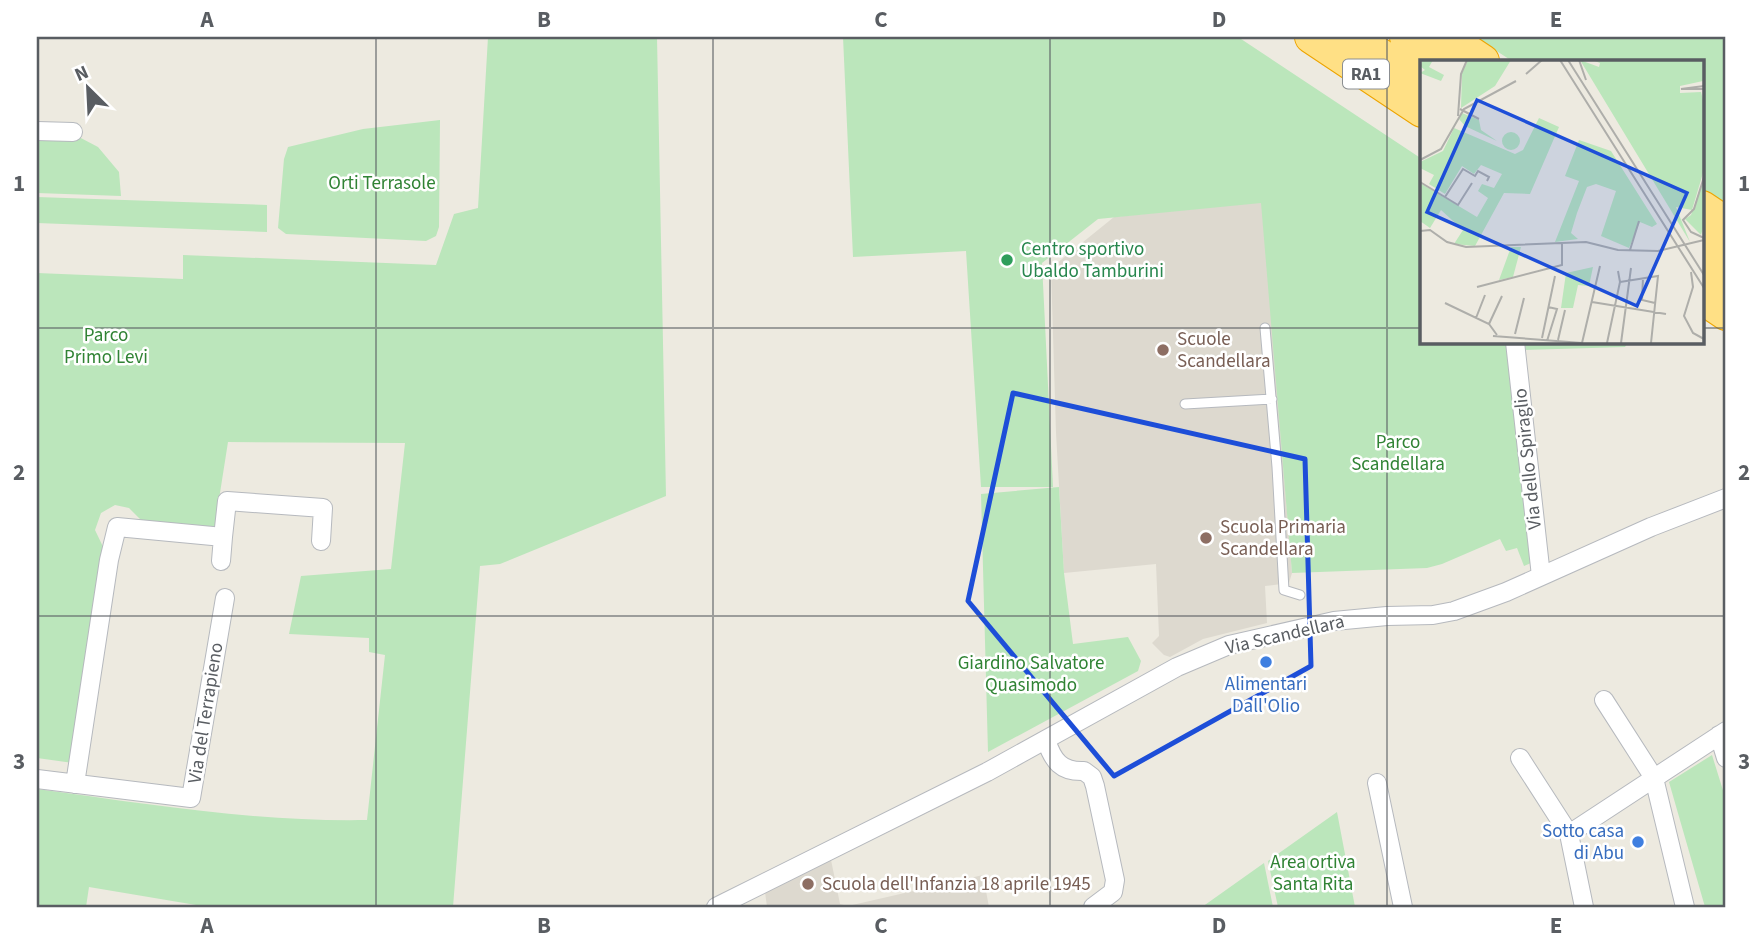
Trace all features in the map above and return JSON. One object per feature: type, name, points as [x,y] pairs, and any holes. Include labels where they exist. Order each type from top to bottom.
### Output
[{"type":"highway","name":"RA1","points":[[1311,37],[1420,110]]},
{"type":"highway","points":[[1353,37],[1420,81]]},
{"type":"highway","points":[[1406,37],[1441,60]]},
{"type":"highway","points":[[1447,37],[1482,60]]},
{"type":"highway","points":[[1704,208],[1726,223]]},
{"type":"highway","points":[[1704,235],[1726,251]]},
{"type":"highway","points":[[1704,270],[1726,286]]},
{"type":"highway","points":[[1704,299],[1726,314]]},
{"type":"street","points":[[37,131],[73,132]]},
{"type":"street","name":"Via dello Spiraglio","points":[[1515,343],[1541,576]]},
{"type":"street","name":"Via Scandellara","points":[[716,907],[1046,740],[1177,667],[1229,645],[1334,621],[1433,615],[1454,611],[1726,498]]},
{"type":"street","points":[[221,561],[227,501],[323,508],[321,541]]},
{"type":"street","points":[[75,783],[109,560],[117,527],[223,537]]},
{"type":"street","name":"Via del Terrapieno","points":[[37,779],[191,799],[225,598]]},
{"type":"street","points":[[1604,700],[1654,778],[1685,907]]},
{"type":"street","points":[[1569,834],[1723,733],[1726,758]]},
{"type":"street","points":[[1046,740],[1059,764],[1072,771],[1084,771],[1092,777],[1095,786],[1115,880],[1113,892],[1093,907]]},
{"type":"street","points":[[1520,758],[1569,834],[1584,907]]},
{"type":"street","points":[[1377,783],[1403,907]]},
{"type":"lane","points":[[1265,328],[1284,590],[1300,595]]},
{"type":"lane","points":[[1185,404],[1272,399]]},
{"type":"highlighted area","points":[[1013,393],[1305,459],[1311,666],[1114,776],[968,601]]},
{"type":"shaded area","name":"Scuole Scandellara","points":[[1262,202],[1292,573],[1289,583],[1265,586],[1267,623],[1203,639],[1170,657],[1164,655],[1152,643],[1159,636],[1156,564],[1064,573],[1051,268],[1114,217]]},
{"type":"shaded area","name":"Scuola dell'Infanzia 18 aprile 1945","points":[[830,855],[840,904],[848,906],[983,875],[989,907],[767,907],[765,892]]},
{"type":"green space","name":"Parco Primo Levi","points":[[488,37],[657,37],[666,496],[500,564],[480,566],[453,907],[208,907],[89,887],[86,907],[37,907],[37,789],[243,815],[367,820],[385,655],[369,652],[369,638],[289,634],[301,576],[391,569],[405,443],[228,442],[214,531],[142,521],[129,508],[115,505],[101,513],[95,530],[106,553],[73,763],[37,758],[37,273],[183,279],[183,255],[436,265],[454,214],[478,208]]},
{"type":"green space","name":"Parco Scandellara","points":[[843,37],[1238,37],[1420,158],[1420,343],[1628,343],[1625,347],[1521,350],[1531,563],[1524,566],[1517,548],[1506,551],[1500,539],[1427,568],[1292,573],[1261,203],[1098,219],[1042,263],[1053,487],[981,487],[966,251],[853,257]]},
{"type":"green space","points":[[1475,37],[1726,37],[1726,205],[1704,190],[1704,60],[1510,60]]},
{"type":"green space","name":"Orti Terrasole","points":[[440,120],[439,227],[436,236],[426,241],[286,234],[278,228],[284,159],[288,147],[363,129]]},
{"type":"green space","points":[[37,136],[77,136],[98,147],[119,172],[121,196],[37,193]]},
{"type":"green space","points":[[37,197],[267,205],[267,232],[37,223]]},
{"type":"green space","name":"Giardino Salvatore Quasimodo","points":[[1059,487],[1064,573],[1073,644],[1128,637],[1141,661],[1138,671],[988,752],[981,494]]},
{"type":"green space","points":[[1712,755],[1726,800],[1726,907],[1705,907],[1669,782]]},
{"type":"green space","name":"Area ortiva Santa Rita","points":[[1337,812],[1355,907],[1278,907],[1268,861]]},
{"type":"green space","points":[[1264,863],[1273,907],[1202,907]]},
{"type":"place","name":"Centro sportivo Ubaldo Tamburini","points":[[1007,260]]},
{"type":"place","name":"Scuole Scandellara","points":[[1163,350]]},
{"type":"place","name":"Scuola Primaria Scandellara","points":[[1206,538]]},
{"type":"place","name":"Alimentari Dall'Olio","points":[[1266,662]]},
{"type":"place","name":"Sotto casa di Abu","points":[[1638,842]]},
{"type":"place","name":"Scuola dell'Infanzia 18 aprile 1945","points":[[808,884]]}]
